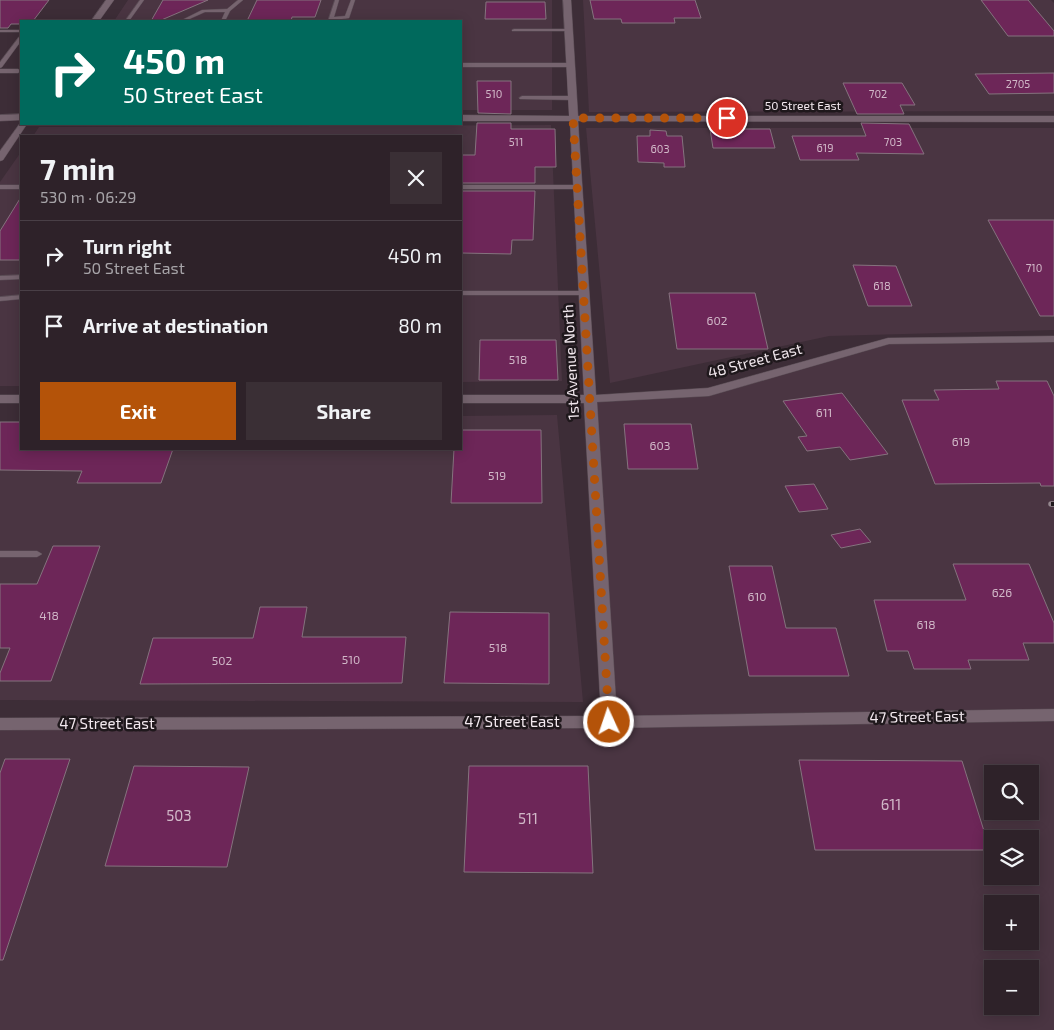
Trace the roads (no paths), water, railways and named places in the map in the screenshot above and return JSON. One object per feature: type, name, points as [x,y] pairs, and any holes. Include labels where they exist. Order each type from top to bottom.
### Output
[{"type":"street","points":[[96,20],[110,0]]},
{"type":"street","name":"1st Avenue North","points":[[567,0],[609,722]]},
{"type":"street","points":[[0,118],[20,118]]},
{"type":"street","name":"50 Street East","points":[[462,118],[1054,119]]},
{"type":"street","points":[[0,158],[23,125]]},
{"type":"street","name":"48 Street East","points":[[462,399],[589,399],[709,392],[888,341],[1054,339]]},
{"type":"street","points":[[0,399],[20,399]]},
{"type":"street","name":"47 Street East","points":[[0,724],[609,722],[1054,715]]},
{"type":"lane","points":[[128,20],[142,0]]},
{"type":"lane","points":[[223,20],[228,10],[241,0]]},
{"type":"lane","points":[[337,0],[331,20],[348,17],[353,0]]},
{"type":"lane","points":[[184,20],[204,11],[228,10]]},
{"type":"lane","points":[[514,30],[568,30]]},
{"type":"lane","points":[[0,31],[20,31]]},
{"type":"lane","points":[[0,66],[20,39]]},
{"type":"lane","points":[[462,65],[570,65]]},
{"type":"lane","points":[[0,71],[20,69]]},
{"type":"lane","points":[[522,98],[572,98]]},
{"type":"lane","points":[[0,187],[20,187]]},
{"type":"lane","points":[[462,187],[577,187]]},
{"type":"lane","points":[[0,278],[20,277]]},
{"type":"lane","points":[[462,293],[583,294]]},
{"type":"lane","points":[[0,299],[20,297]]},
{"type":"lane","points":[[0,554],[36,554]]}]
